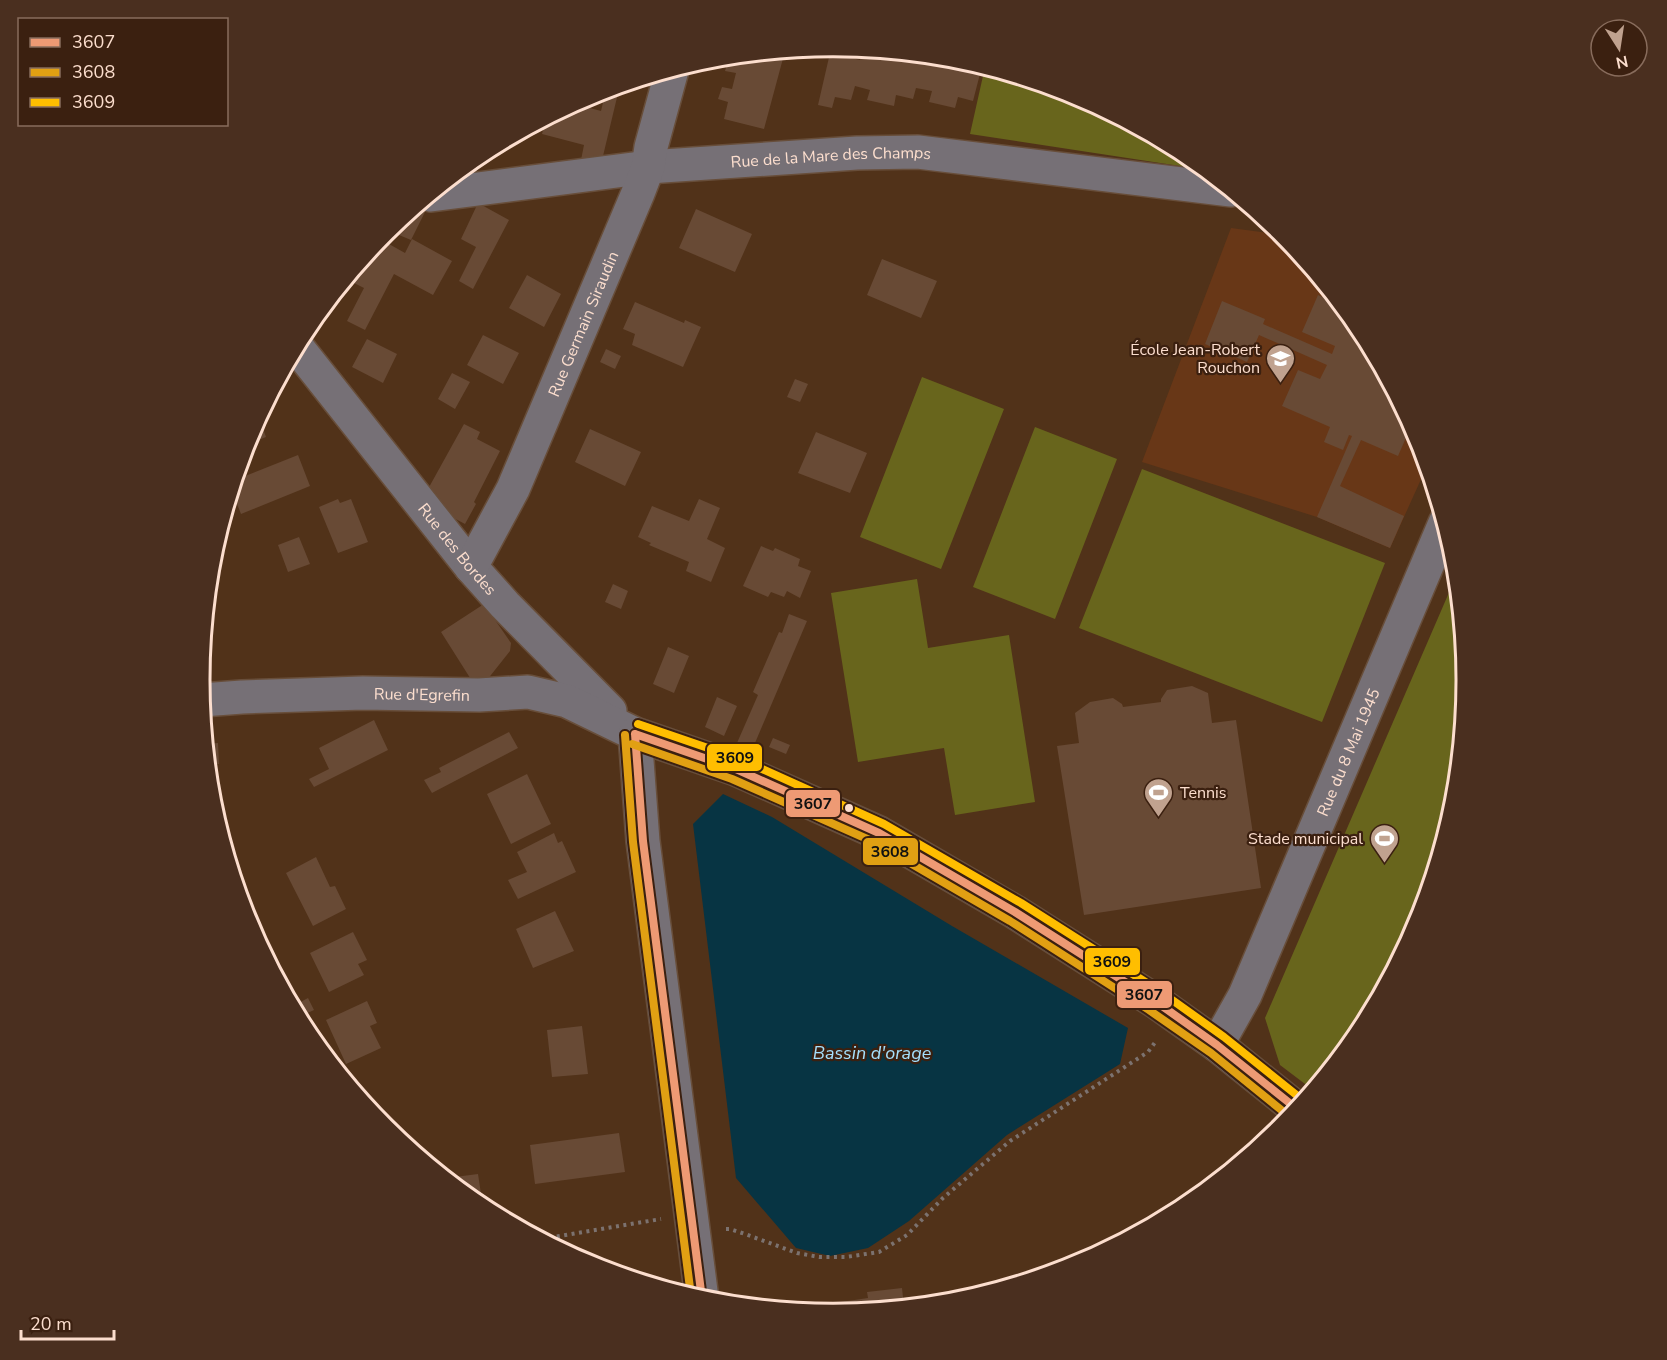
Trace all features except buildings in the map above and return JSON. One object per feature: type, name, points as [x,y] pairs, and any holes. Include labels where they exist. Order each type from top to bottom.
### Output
[{"type":"street","name":"Rue Germain Siraudin","points":[[471,567],[513,489],[648,167],[651,147],[670,79]]},
{"type":"street","name":"Rue de la Mare des Champs","points":[[446,193],[648,167],[857,153],[918,152],[1216,188]]},
{"type":"street","name":"Rue des Bordes","points":[[303,354],[471,567],[578,681],[635,735]]},
{"type":"street","name":"Rue du 8 Mai 1945","points":[[1217,1045],[1245,995],[1439,536]]},
{"type":"street","name":"Rue d'Egrefin","points":[[211,699],[363,693],[479,695],[528,692],[567,701],[635,735],[736,769],[879,833],[1015,912],[1155,1001],[1217,1045],[1290,1104]]},
{"type":"street","points":[[635,735],[643,841],[701,1288]]},
{"type":"path","points":[[555,1238],[692,1223],[730,1229],[797,1253],[819,1257],[846,1257],[879,1252],[907,1235],[944,1198],[1010,1141],[1148,1052],[1175,1016]]},
{"type":"shaded area","points":[[983,75],[1072,104],[1145,140],[1187,167],[970,134]]},
{"type":"shaded area","name":"École Jean-Robert Rouchon","points":[[1231,228],[1267,233],[1302,269],[1328,301],[1352,334],[1392,404],[1422,477],[1390,548],[1317,517],[1142,462]]},
{"type":"shaded area","points":[[922,377],[1004,409],[941,569],[860,537]]},
{"type":"shaded area","points":[[1035,427],[1117,459],[1055,619],[973,587]]},
{"type":"shaded area","points":[[1142,469],[1385,563],[1322,722],[1079,628]]},
{"type":"shaded area","points":[[917,579],[928,648],[1009,635],[1035,802],[955,815],[944,748],[858,762],[831,593]]},
{"type":"shaded area","name":"Stade municipal","points":[[1450,591],[1455,639],[1456,680],[1451,761],[1445,802],[1435,841],[1409,918],[1373,992],[1352,1026],[1307,1085],[1280,1065],[1265,1018]]},
{"type":"water","name":"Bassin d'orage","points":[[723,794],[772,817],[952,926],[1128,1028],[1120,1064],[1007,1135],[909,1221],[868,1248],[830,1256],[796,1248],[736,1178],[693,824]]},
{"type":"transit line","name":"3609","points":[[638,724],[740,759],[884,824],[1021,903],[1161,992],[1224,1037],[1298,1096]]},
{"type":"transit line","name":"3607","points":[[635,734],[736,769],[879,833],[1015,912],[1155,1001],[1217,1045],[1290,1104]]},
{"type":"transit line","name":"3607","points":[[635,734],[643,841],[701,1288]]},
{"type":"transit line","name":"3608","points":[[625,735],[633,842],[690,1286]]},
{"type":"transit line","name":"3608","points":[[632,744],[732,779],[874,842],[1010,921],[1149,1010],[1211,1053],[1283,1111]]},
{"type":"place","name":"École Jean-Robert Rouchon","points":[[1281,384]]},
{"type":"place","name":"Tennis","points":[[1159,818]]},
{"type":"place","name":"Stade municipal","points":[[1384,864]]}]
